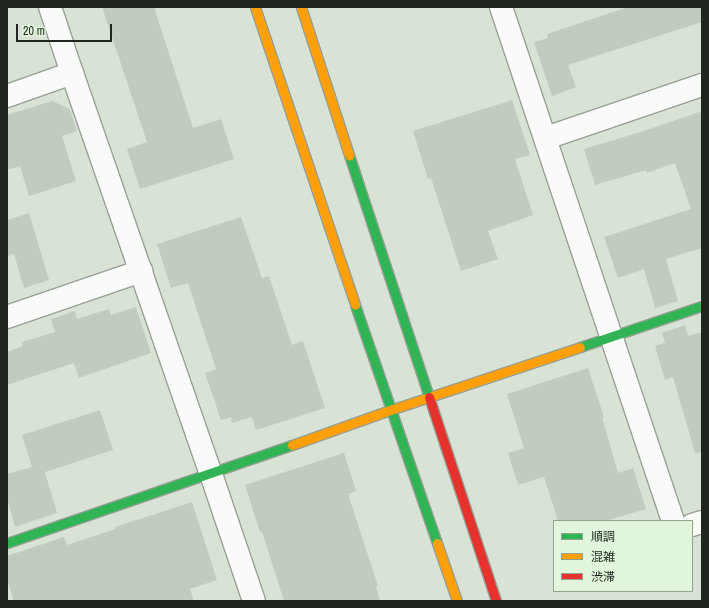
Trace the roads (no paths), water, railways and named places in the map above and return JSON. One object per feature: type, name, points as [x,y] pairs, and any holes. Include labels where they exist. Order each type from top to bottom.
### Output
[{"type":"street","points":[[50,7],[254,601]]},
{"type":"street","points":[[255,7],[390,410],[457,601]]},
{"type":"street","points":[[301,7],[496,601]]},
{"type":"street","points":[[501,7],[673,520]]},
{"type":"street","points":[[7,96],[72,74]]},
{"type":"street","points":[[546,138],[702,84]]},
{"type":"street","points":[[7,317],[141,271]]},
{"type":"street","points":[[7,543],[211,474],[390,410],[702,306]]}]
